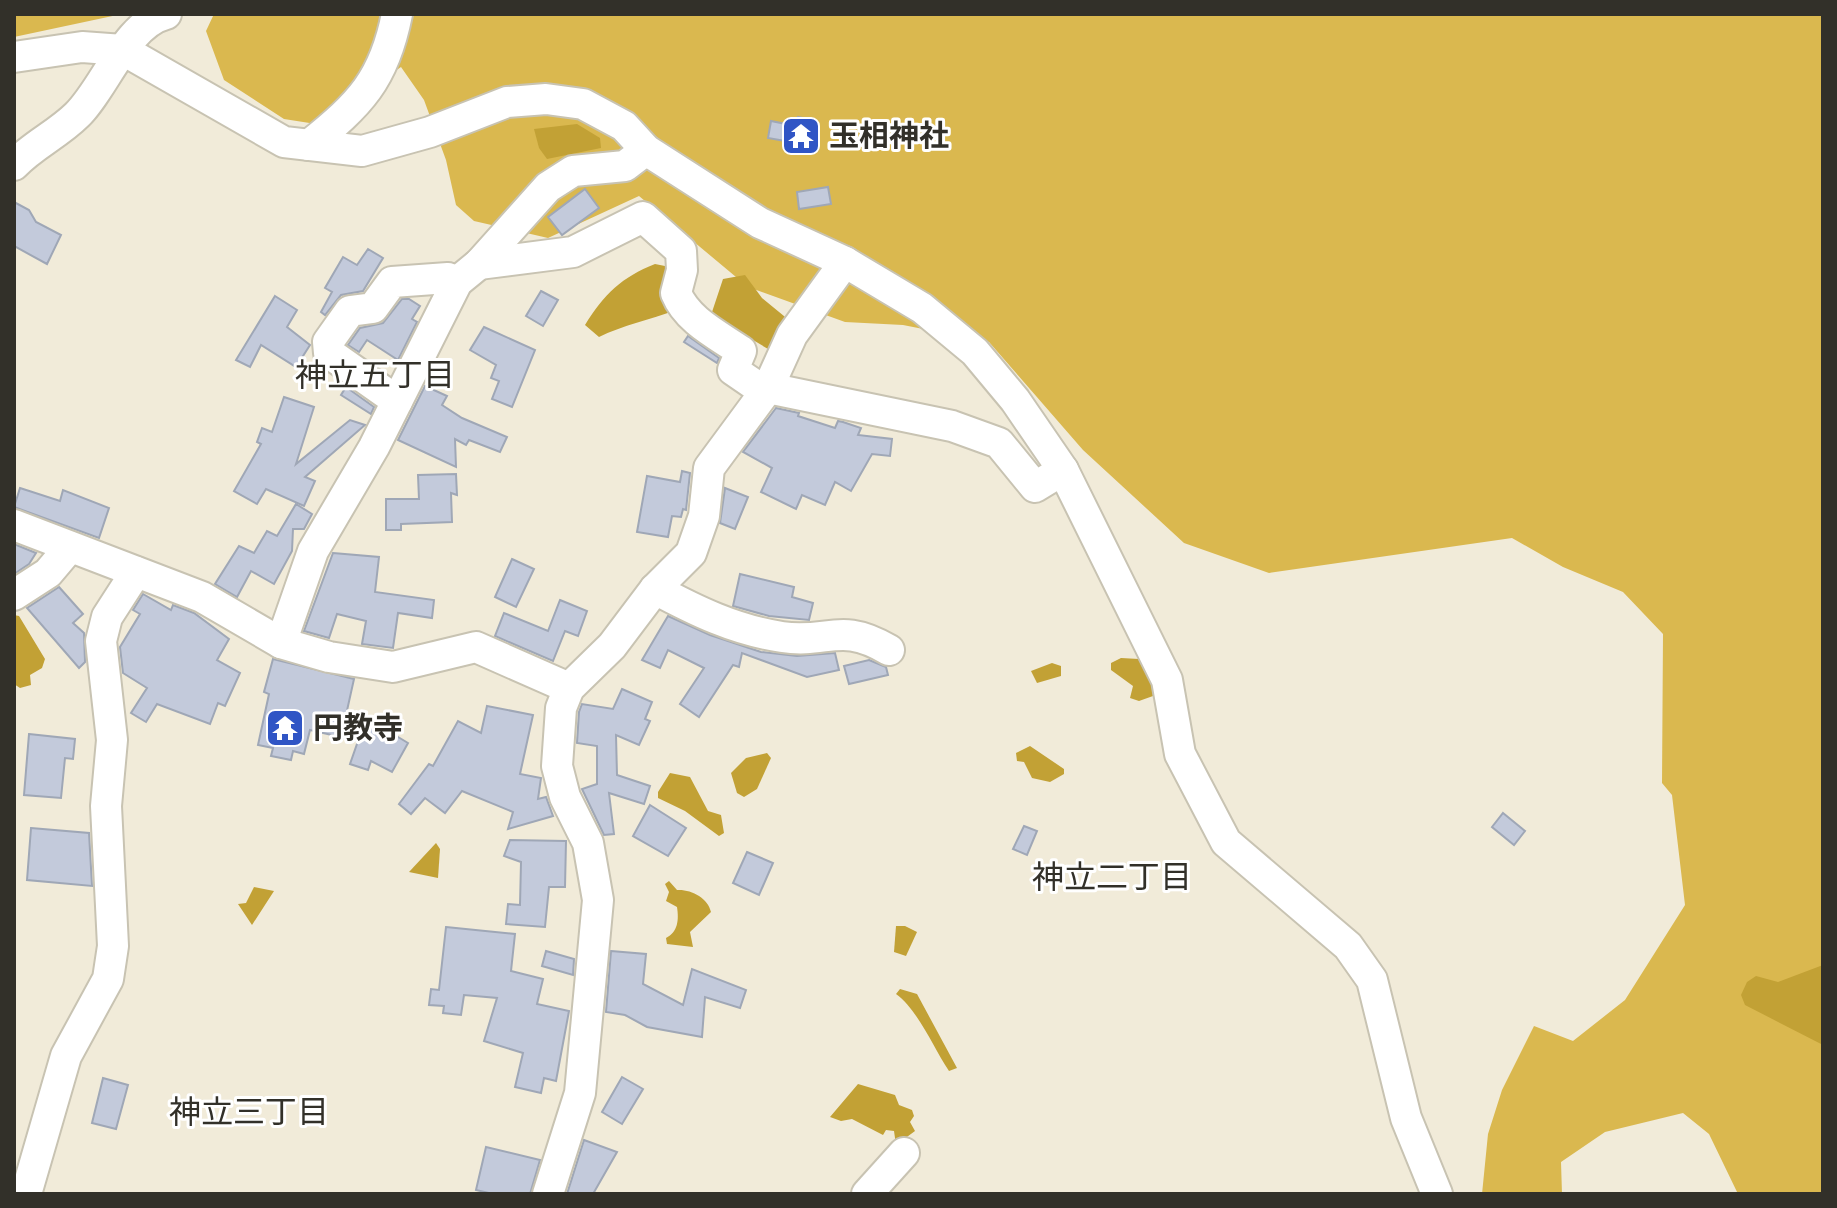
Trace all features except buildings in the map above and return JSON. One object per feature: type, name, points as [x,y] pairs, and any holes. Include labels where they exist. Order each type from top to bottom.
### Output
[{"type":"street","points":[[14,165],[33,146],[76,116],[123,50],[154,17],[166,14]]},
{"type":"street","points":[[309,145],[354,108],[380,73],[390,50],[397,14]]},
{"type":"street","points":[[14,57],[82,47],[123,50],[284,142],[362,151],[430,132],[507,102],[546,99],[583,104],[624,126],[646,150],[760,223],[845,262],[922,308],[975,352],[1015,400],[1063,470],[1167,680],[1180,754],[1226,842],[1348,946],[1372,980],[1406,1118],[1437,1194]]},
{"type":"street","points":[[281,643],[313,551],[468,273],[548,187],[573,171],[625,166],[646,150]]},
{"type":"street","points":[[397,401],[329,353],[328,342],[350,311],[373,308],[392,282],[448,278],[573,252],[643,217],[681,251],[682,270],[676,293],[680,304],[692,317],[741,351],[733,370],[767,390],[952,426],[987,438],[999,443],[1035,487],[1063,470]]},
{"type":"street","points":[[548,1194],[580,1093],[598,900],[588,843],[565,797],[557,766],[561,708],[569,688],[612,646],[655,589],[691,553],[704,516],[709,468],[767,390],[792,335],[845,262]]},
{"type":"street","points":[[14,525],[202,597],[281,643],[329,657],[393,667],[476,647],[569,688]]},
{"type":"street","points":[[14,595],[48,573],[70,547]]},
{"type":"street","points":[[26,1194],[66,1056],[108,979],[113,946],[106,806],[112,740],[101,641],[107,617],[136,572]]},
{"type":"street","points":[[655,589],[723,622],[781,637],[853,633],[889,650]]},
{"type":"street","points":[[867,1194],[904,1153]]},
{"type":"shaded area","points":[[14,14],[122,14],[14,37]]},
{"type":"shaded area","points":[[214,14],[1823,14],[1823,1194],[1738,1194],[1709,1134],[1683,1113],[1605,1132],[1561,1162],[1562,1194],[1482,1194],[1488,1134],[1502,1090],[1534,1026],[1573,1041],[1625,1000],[1685,905],[1672,795],[1662,783],[1663,634],[1623,592],[1563,567],[1512,538],[1269,573],[1184,543],[1083,450],[989,342],[903,325],[845,322],[748,287],[639,196],[548,238],[474,221],[456,205],[446,160],[424,100],[401,67],[316,124],[284,119],[224,80],[206,31]]},
{"type":"shaded area","points":[[577,124],[600,138],[601,148],[547,159],[539,148],[534,129]]},
{"type":"shaded area","points":[[655,264],[670,267],[676,310],[599,337],[585,325],[615,288]]},
{"type":"shaded area","points":[[745,275],[762,298],[790,321],[768,349],[711,315],[723,279]]},
{"type":"shaded area","points":[[14,615],[19,616],[45,659],[42,668],[30,675],[31,685],[20,688],[14,684]]},
{"type":"shaded area","points":[[1121,658],[1139,659],[1152,683],[1153,696],[1139,701],[1130,698],[1133,686],[1111,670],[1111,663]]},
{"type":"shaded area","points":[[1052,663],[1061,666],[1061,676],[1037,683],[1031,671]]},
{"type":"shaded area","points":[[1030,746],[1064,769],[1064,774],[1050,782],[1032,778],[1024,762],[1017,761],[1016,753]]},
{"type":"shaded area","points":[[767,753],[771,758],[757,789],[744,797],[737,793],[731,773],[746,758]]},
{"type":"shaded area","points":[[670,773],[690,777],[708,811],[721,815],[724,833],[719,836],[685,811],[658,798],[658,792]]},
{"type":"shaded area","points":[[436,843],[440,849],[438,878],[409,872]]},
{"type":"shaded area","points":[[669,881],[677,890],[698,895],[711,912],[690,932],[693,947],[667,944],[666,938],[675,929],[678,916],[677,907],[666,901],[669,892],[665,884]]},
{"type":"shaded area","points":[[254,887],[274,891],[252,925],[238,904],[246,903]]},
{"type":"shaded area","points":[[896,926],[905,926],[917,932],[906,956],[894,952]]},
{"type":"shaded area","points":[[1823,965],[1823,1045],[1745,1005],[1741,995],[1747,982],[1756,976],[1778,982]]},
{"type":"shaded area","points":[[900,989],[917,994],[957,1068],[949,1071],[918,1019],[896,994]]},
{"type":"shaded area","points":[[858,1084],[895,1095],[899,1105],[912,1110],[914,1116],[910,1122],[915,1131],[896,1145],[894,1131],[886,1130],[883,1135],[852,1119],[841,1121],[830,1117]]},
{"type":"place","name":"玉相神社","points":[[801,136]]},
{"type":"place","name":"円教寺","points":[[285,728]]},
{"type":"district","name":"神立五丁目","points":[[375,375]]},
{"type":"district","name":"神立二丁目","points":[[1112,877]]},
{"type":"district","name":"神立三丁目","points":[[249,1112]]}]
